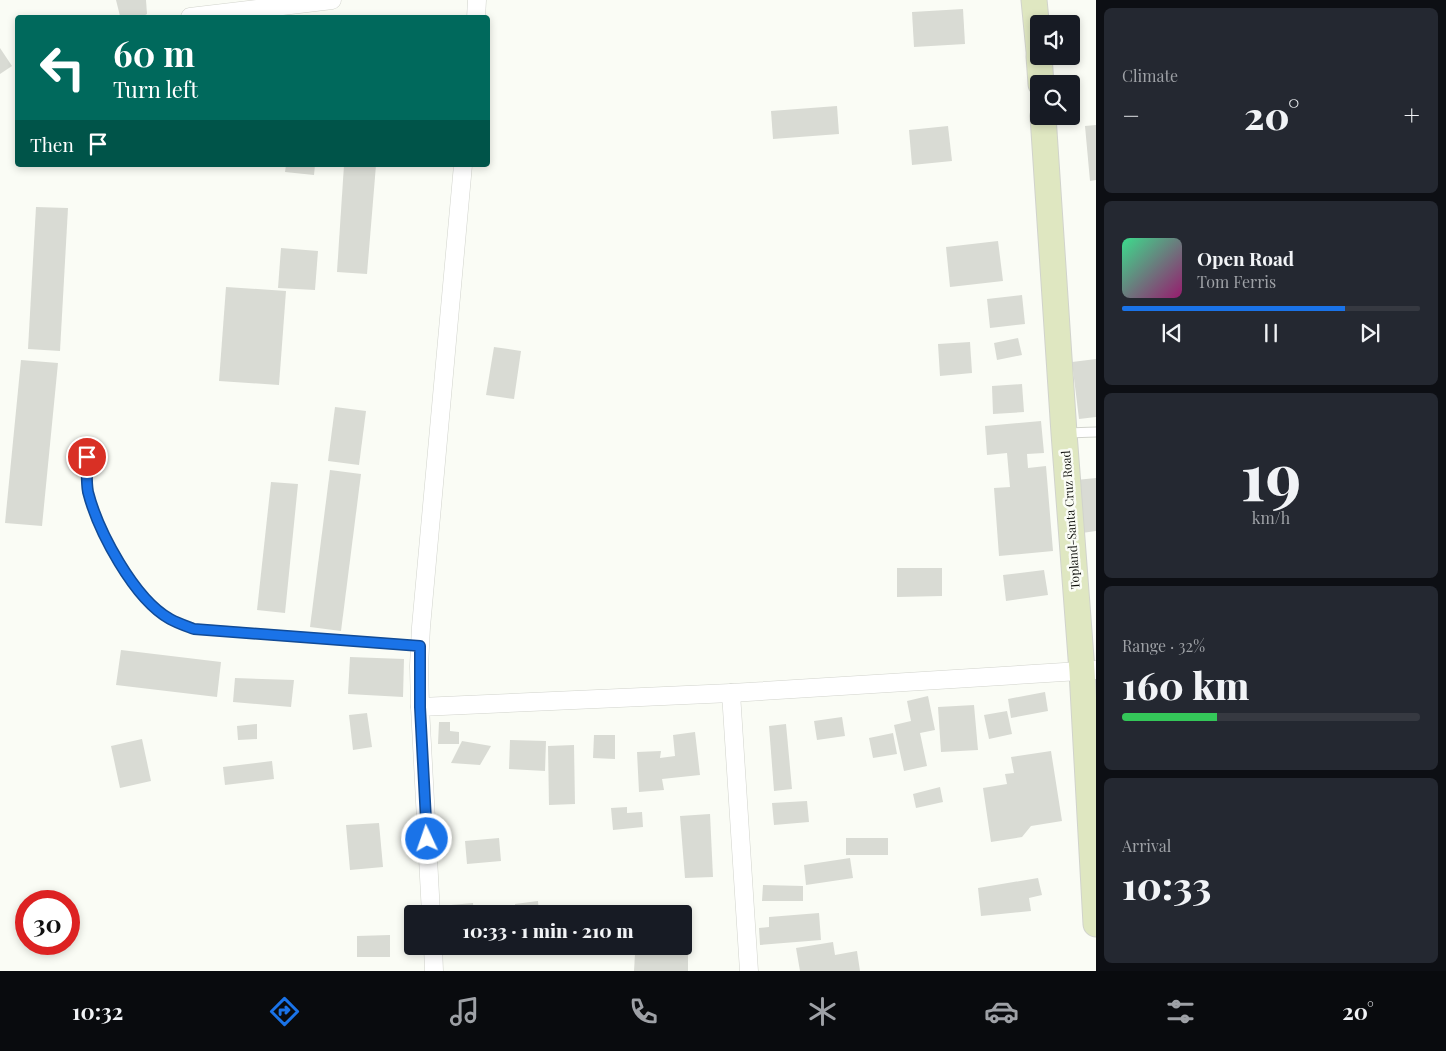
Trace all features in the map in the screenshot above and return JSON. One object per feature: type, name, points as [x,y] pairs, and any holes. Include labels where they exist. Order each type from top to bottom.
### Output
[{"type":"main road","points":[[1034,0],[1036,15]]},
{"type":"main road","name":"Topland-Santa Cruz Road","points":[[1044,125],[1064,433],[1089,670],[1096,924]]},
{"type":"street","points":[[207,15],[332,0]]},
{"type":"street","points":[[476,15],[477,0]]},
{"type":"street","points":[[431,905],[420,707],[420,646],[463,167]]},
{"type":"street","points":[[420,707],[731,693],[1089,670]]},
{"type":"street","points":[[731,693],[749,971]]},
{"type":"street","points":[[433,955],[434,971]]},
{"type":"lane","points":[[1064,433],[1096,432]]},
{"type":"lane","points":[[87,457],[88,490],[117,561],[149,603],[169,619],[194,629],[420,646]]},
{"type":"building","points":[[116,0],[146,0],[147,14],[145,15],[120,15]]},
{"type":"building","points":[[963,9],[965,44],[914,47],[912,12]]},
{"type":"building","points":[[0,48],[12,66],[0,74]]},
{"type":"building","points":[[837,106],[839,134],[773,139],[771,111]]},
{"type":"building","points":[[1096,125],[1096,180],[1090,181],[1085,126]]},
{"type":"building","points":[[948,126],[952,161],[912,165],[909,130]]},
{"type":"building","points":[[286,167],[315,167],[314,175],[285,172]]},
{"type":"building","points":[[344,167],[376,167],[367,274],[337,272]]},
{"type":"building","points":[[36,207],[68,208],[60,351],[28,349]]},
{"type":"building","points":[[998,241],[1003,281],[950,287],[946,247]]},
{"type":"building","points":[[281,248],[318,251],[315,290],[278,288]]},
{"type":"building","points":[[226,287],[286,291],[279,385],[219,381]]},
{"type":"building","points":[[1022,295],[1025,324],[990,328],[987,299]]},
{"type":"building","points":[[1018,338],[1022,355],[997,360],[994,343]]},
{"type":"building","points":[[970,342],[972,373],[940,376],[938,344]]},
{"type":"building","points":[[494,347],[521,351],[514,399],[486,395]]},
{"type":"building","points":[[1096,359],[1096,417],[1079,419],[1072,362]]},
{"type":"building","points":[[21,360],[58,363],[42,526],[5,523]]},
{"type":"building","points":[[1022,384],[1024,412],[993,414],[992,386]]},
{"type":"building","points":[[335,407],[366,411],[359,465],[328,461]]},
{"type":"building","points":[[1041,421],[1044,453],[1027,454],[1028,468],[1046,466],[1053,551],[999,556],[994,488],[1010,487],[1007,453],[987,455],[985,426]]},
{"type":"building","points":[[330,470],[361,474],[341,631],[310,627]]},
{"type":"building","points":[[1096,478],[1096,531],[1082,533],[1076,480]]},
{"type":"building","points":[[271,482],[298,484],[285,613],[257,610]]},
{"type":"building","points":[[897,568],[942,568],[942,596],[897,597]]},
{"type":"building","points":[[1044,570],[1048,595],[1006,601],[1003,575]]},
{"type":"building","points":[[121,650],[221,662],[217,697],[116,685]]},
{"type":"building","points":[[350,657],[404,659],[403,697],[348,694]]},
{"type":"building","points":[[235,678],[294,680],[291,707],[233,702]]},
{"type":"building","points":[[1045,692],[1048,711],[1011,718],[1008,699]]},
{"type":"building","points":[[928,696],[935,730],[920,733],[927,766],[904,771],[894,725],[911,721],[907,701]]},
{"type":"building","points":[[974,705],[978,750],[941,752],[938,707]]},
{"type":"building","points":[[1007,711],[1012,734],[989,739],[984,715]]},
{"type":"building","points":[[367,713],[372,747],[353,750],[349,715]]},
{"type":"building","points":[[842,717],[845,736],[817,740],[814,721]]},
{"type":"building","points":[[439,722],[450,722],[450,731],[459,732],[459,744],[438,744]]},
{"type":"building","points":[[257,724],[257,739],[238,740],[237,726]]},
{"type":"building","points":[[786,724],[792,789],[774,791],[769,726]]},
{"type":"building","points":[[695,732],[700,775],[662,779],[664,790],[639,792],[637,752],[661,751],[660,758],[675,756],[673,735]]},
{"type":"building","points":[[893,733],[897,754],[873,758],[869,738]]},
{"type":"building","points":[[594,735],[615,735],[615,759],[593,758]]},
{"type":"building","points":[[142,739],[151,781],[120,788],[111,746]]},
{"type":"building","points":[[510,740],[546,741],[545,771],[509,769]]},
{"type":"building","points":[[462,741],[491,746],[480,765],[451,763]]},
{"type":"building","points":[[574,745],[575,804],[549,805],[548,746]]},
{"type":"building","points":[[1051,751],[1062,821],[1031,826],[1022,837],[991,842],[983,788],[1007,784],[1005,774],[1014,773],[1011,757]]},
{"type":"building","points":[[272,761],[274,779],[225,785],[223,767]]},
{"type":"building","points":[[940,787],[943,802],[916,808],[913,794]]},
{"type":"building","points":[[807,801],[809,822],[774,825],[772,803]]},
{"type":"building","points":[[627,807],[627,813],[642,812],[643,827],[613,830],[611,808]]},
{"type":"building","points":[[710,814],[713,877],[685,878],[680,816]]},
{"type":"building","points":[[379,823],[383,867],[350,870],[346,825]]},
{"type":"building","points":[[499,838],[501,861],[467,864],[465,841]]},
{"type":"building","points":[[846,838],[888,838],[888,855],[846,855]]},
{"type":"building","points":[[850,858],[853,878],[806,885],[804,865]]},
{"type":"building","points":[[1038,878],[1042,895],[1029,898],[1031,911],[981,916],[978,888]]},
{"type":"building","points":[[763,885],[803,886],[803,901],[762,901]]},
{"type":"building","points":[[538,901],[538,905],[515,905]]},
{"type":"building","points":[[473,903],[473,905],[451,905]]},
{"type":"building","points":[[819,913],[821,940],[760,945],[759,928],[769,927],[769,917]]},
{"type":"building","points":[[390,935],[390,957],[357,957],[357,936]]},
{"type":"building","points":[[833,942],[835,955],[857,951],[860,971],[800,971],[796,948]]},
{"type":"building","points":[[635,955],[688,955],[688,971],[634,971]]},
{"type":"route","points":[[87,457],[88,490],[117,561],[149,603],[169,619],[194,629],[420,646],[420,707],[427,839]]}]
